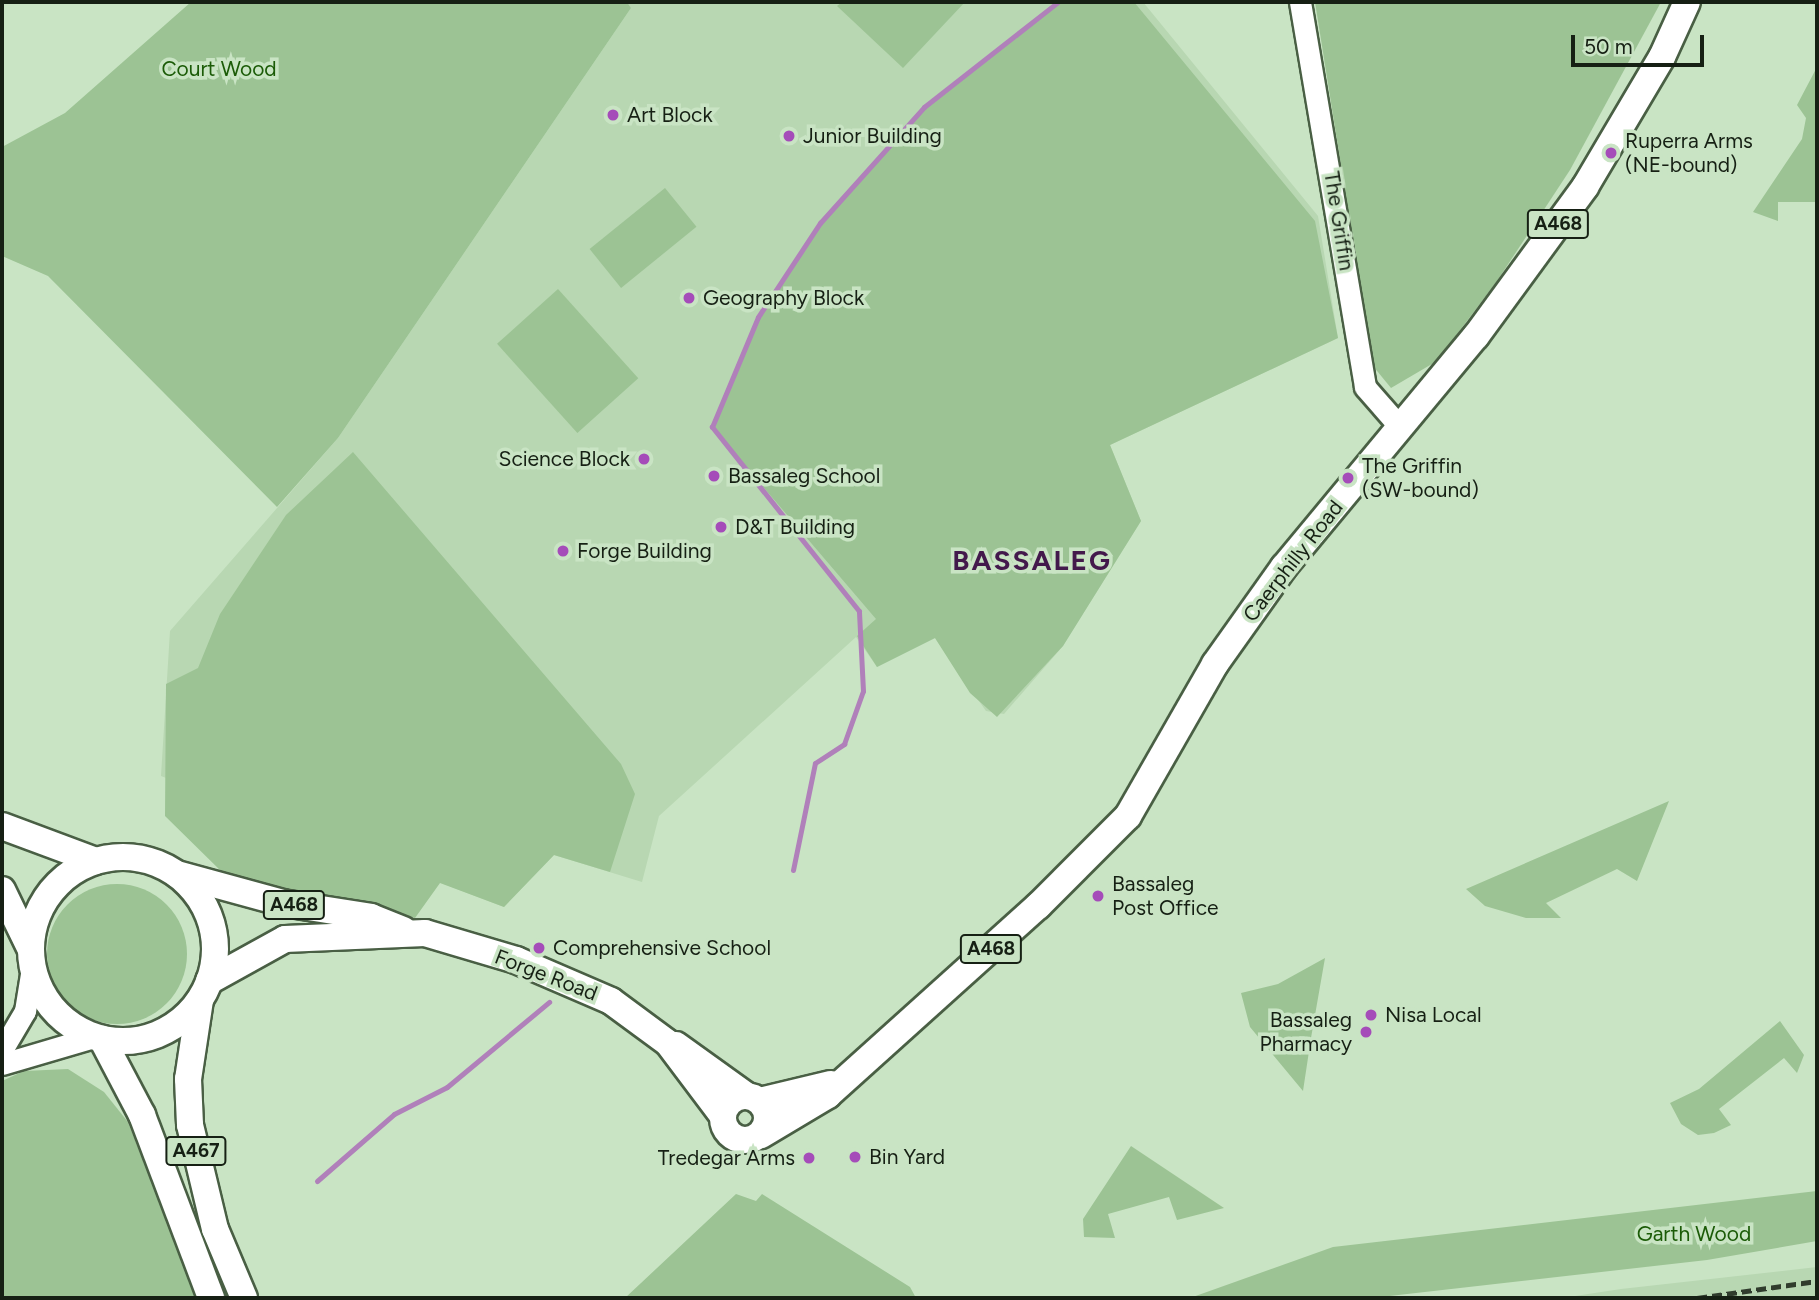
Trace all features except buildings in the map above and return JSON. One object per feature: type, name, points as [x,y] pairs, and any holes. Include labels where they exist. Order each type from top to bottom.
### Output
[{"type":"main road","name":"Caerphilly Road","points":[[761,1135],[809,1110],[1038,906],[1128,816],[1215,664],[1284,567],[1476,336],[1585,187],[1662,57],[1687,2]]},
{"type":"main road","points":[[2,826],[96,861]]},
{"type":"main road","points":[[2,890],[31,959],[55,1012],[98,1038],[158,1034],[205,990],[211,922],[176,874],[137,858],[96,861],[67,876],[44,901],[31,959]]},
{"type":"main road","name":"Forge Road","points":[[176,874],[283,903],[371,917],[412,933],[576,983],[667,1042],[687,1049],[753,1099]]},
{"type":"main road","name":"Forge Road","points":[[205,990],[285,939],[412,933]]},
{"type":"main road","name":"A467","points":[[205,990],[188,1079],[190,1125],[215,1229],[244,1298]]},
{"type":"main road","name":"A467","points":[[98,1038],[142,1115],[211,1298]]},
{"type":"main road","name":"Forge Road","points":[[667,1042],[723,1116]]},
{"type":"main road","name":"Caerphilly Road","points":[[723,1116],[732,1101],[819,1090],[848,1075]]},
{"type":"main road","points":[[723,1116],[726,1130],[738,1140],[761,1135],[768,1119],[753,1099]]},
{"type":"street","name":"The Griffin","points":[[1300,2],[1365,387],[1400,427]]},
{"type":"street","points":[[2,1050],[24,1010],[31,959]]},
{"type":"street","points":[[2,1064],[98,1038]]},
{"type":"shaded area","name":"Bassaleg School","points":[[627,2],[1143,2],[1318,216],[1338,338],[1110,445],[1141,521],[1063,646],[1004,714],[986,711],[935,638],[877,667],[856,637],[659,816],[642,882],[554,855],[504,907],[161,776],[170,631],[338,438],[631,8]]},
{"type":"shaded area","points":[[1817,1267],[1817,1298],[1562,1298],[1621,1289]]},
{"type":"green space","name":"Court Wood","points":[[191,2],[627,2],[631,8],[338,438],[277,507],[48,276],[2,256],[2,147],[65,113]]},
{"type":"green space","points":[[842,2],[965,2],[903,68],[837,6]]},
{"type":"green space","points":[[1058,2],[1134,2],[1315,221],[1338,338],[1110,445],[1141,521],[1063,646],[997,717],[970,693],[935,638],[877,667],[857,636],[876,619],[712,427],[758,317],[820,223],[924,107]]},
{"type":"green space","points":[[1315,2],[1661,2],[1570,170],[1497,281],[1437,361],[1391,388],[1373,366]]},
{"type":"green space","points":[[1817,67],[1817,202],[1778,202],[1778,221],[1753,212],[1802,139],[1806,118],[1797,105]]},
{"type":"green space","points":[[665,188],[696,227],[621,288],[590,249]]},
{"type":"green space","points":[[558,289],[638,378],[577,433],[497,344]]},
{"type":"green space","points":[[353,452],[621,764],[635,794],[610,872],[554,855],[504,907],[440,883],[415,918],[225,875],[165,816],[166,684],[198,668],[220,614],[286,515]]},
{"type":"green space","points":[[1669,801],[1637,881],[1617,869],[1546,903],[1561,918],[1526,918],[1485,906],[1466,889]]},
{"type":"green space","points":[[117,884],[144,890],[166,905],[181,927],[187,954],[181,981],[166,1003],[144,1018],[117,1024],[90,1018],[68,1003],[53,981],[47,954],[53,927],[68,905],[90,890]]},
{"type":"green space","points":[[1325,958],[1303,1091],[1250,1027],[1241,993],[1278,984]]},
{"type":"green space","points":[[1780,1021],[1804,1055],[1797,1073],[1784,1058],[1719,1109],[1731,1125],[1714,1133],[1698,1135],[1681,1124],[1670,1103],[1699,1089]]},
{"type":"green space","points":[[68,1069],[104,1092],[128,1122],[197,1298],[2,1298],[2,1081],[24,1071]]},
{"type":"green space","points":[[1131,1146],[1224,1208],[1177,1220],[1169,1197],[1108,1214],[1115,1238],[1084,1237],[1083,1219]]},
{"type":"green space","name":"Garth Wood","points":[[1817,1191],[1817,1241],[1707,1260],[1372,1298],[1190,1298],[1333,1247]]},
{"type":"green space","points":[[736,1194],[756,1201],[762,1194],[910,1287],[916,1298],[625,1298]]},
{"type":"waterway","points":[[793,870],[815,763],[844,744],[863,691],[859,611],[712,427],[758,317],[820,223],[924,107],[1058,2]]},
{"type":"waterway","points":[[317,1181],[394,1114],[447,1087],[549,1002]]},
{"type":"railway","points":[[1697,1298],[1817,1281]]},
{"type":"place","name":"Art Block","points":[[613,115]]},
{"type":"place","name":"Junior Building","points":[[789,136]]},
{"type":"place","name":"Ruperra Arms (NE-bound)","points":[[1611,153]]},
{"type":"place","name":"Geography Block","points":[[689,298]]},
{"type":"place","name":"Science Block","points":[[644,459]]},
{"type":"place","name":"Bassaleg School","points":[[714,476]]},
{"type":"place","name":"The Griffin (SW-bound)","points":[[1348,478]]},
{"type":"place","name":"D&T Building","points":[[721,527]]},
{"type":"place","name":"Forge Building","points":[[563,551]]},
{"type":"place","name":"Bassaleg Post Office","points":[[1098,896]]},
{"type":"place","name":"Comprehensive School","points":[[539,948]]},
{"type":"place","name":"Nisa Local","points":[[1371,1015]]},
{"type":"place","name":"Bassaleg Pharmacy","points":[[1366,1032]]},
{"type":"place","name":"Bin Yard","points":[[855,1157]]},
{"type":"place","name":"Tredegar Arms","points":[[809,1158]]},
{"type":"district","name":"BASSALEG","points":[[1032,560]]}]
